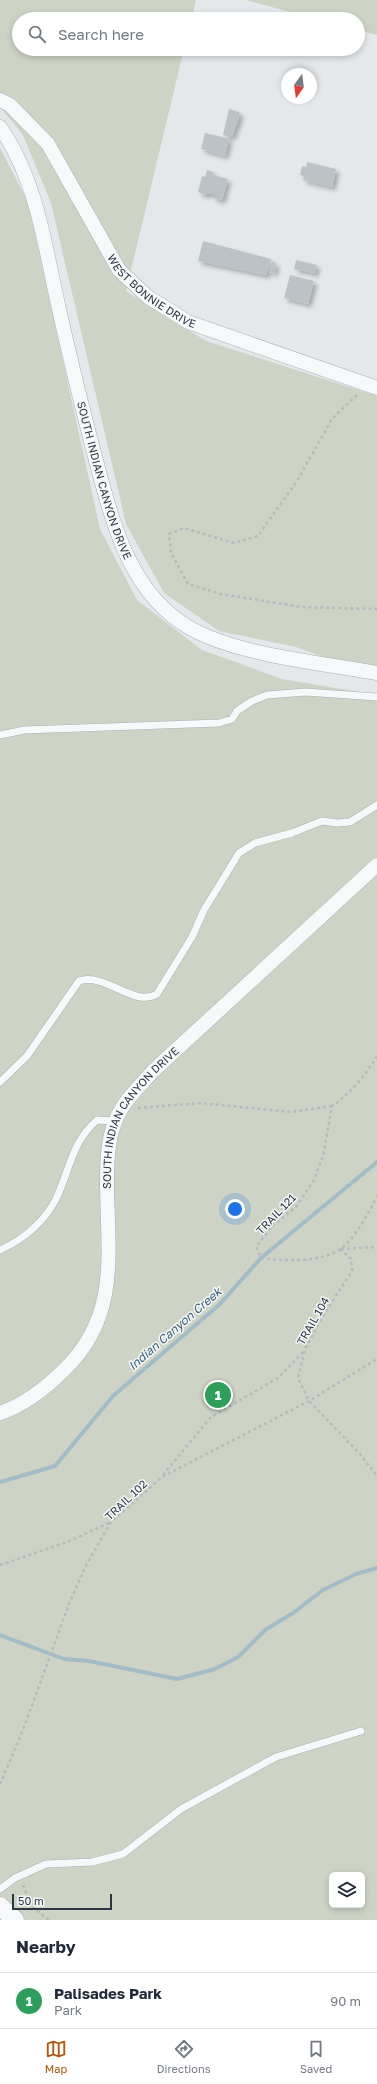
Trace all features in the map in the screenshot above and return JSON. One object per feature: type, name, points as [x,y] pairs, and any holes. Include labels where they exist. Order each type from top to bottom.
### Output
[{"type":"street","name":"WEST BONNIE DRIVE","points":[[0,100],[10,105],[48,144],[119,270],[148,298],[188,322],[372,386]]},
{"type":"street","name":"SOUTH INDIAN CANYON DRIVE","points":[[0,126],[21,162],[32,194],[80,401],[111,517],[121,545],[144,585],[170,615],[205,636],[272,654],[377,673]]},
{"type":"street","name":"SOUTH INDIAN CANYON DRIVE","points":[[0,1413],[33,1396],[54,1380],[70,1364],[88,1340],[101,1315],[108,1273],[108,1152],[115,1121],[129,1097],[153,1071],[377,865]]},
{"type":"street","points":[[0,1906],[15,1920]]},
{"type":"lane","points":[[0,735],[24,730],[219,723],[232,719],[237,711],[252,701],[267,695],[306,692],[377,697]]},
{"type":"lane","points":[[0,1082],[27,1056],[79,980],[86,978],[141,998],[151,998],[157,994],[192,937],[204,910],[217,887],[239,853],[246,847],[292,833],[322,821],[337,823],[350,822],[377,805]]},
{"type":"lane","points":[[0,1250],[16,1243],[44,1218],[56,1198],[74,1149],[86,1130],[97,1120],[115,1121]]},
{"type":"lane","points":[[0,1889],[23,1875],[46,1864],[92,1862],[124,1854],[181,1809],[276,1757],[361,1731]]},
{"type":"path","points":[[372,386],[332,419],[297,480],[258,536],[234,543],[184,528],[169,534],[171,553],[188,584],[221,594],[301,606],[377,609]]},
{"type":"path","points":[[122,1108],[157,1107],[200,1103],[291,1112],[332,1106],[343,1098],[367,1073],[377,1056]]},
{"type":"path","name":"TRAIL 121","points":[[332,1106],[323,1156],[314,1180],[296,1207],[273,1225],[256,1247],[261,1258],[285,1261],[315,1258],[340,1249],[366,1219],[377,1196]]},
{"type":"path","points":[[340,1249],[377,1247]]},
{"type":"path","name":"TRAIL 104","points":[[340,1249],[351,1259],[352,1271],[323,1316],[305,1349],[298,1378],[308,1401],[360,1454],[377,1476]]},
{"type":"path","points":[[162,1477],[211,1417],[278,1378],[305,1349]]},
{"type":"path","name":"TRAIL 102","points":[[0,1784],[23,1730],[69,1604],[85,1567],[111,1522],[162,1477],[308,1401],[377,1359]]},
{"type":"path","points":[[0,1565],[67,1542],[111,1522]]},
{"type":"path","points":[[23,1875],[23,1889],[31,1906],[49,1920]]},
{"type":"shaded area","points":[[0,0],[196,0],[193,12],[12,12],[12,56],[182,56],[126,291],[206,341],[377,396],[377,677],[296,647],[219,631],[164,593],[126,524],[51,203],[23,135],[0,107]]},
{"type":"shaded area","points":[[246,0],[377,0],[377,35],[365,32],[365,12],[290,12]]},
{"type":"shaded area","points":[[0,148],[28,202],[100,529],[137,600],[202,650],[282,679],[377,695],[377,1920],[0,1920]]},
{"type":"building","points":[[229,109],[239,112],[240,115],[232,137],[223,135]]},
{"type":"building","points":[[205,133],[229,139],[225,156],[201,149]]},
{"type":"building","points":[[307,162],[336,169],[332,187],[303,180],[304,176],[300,175],[302,166],[306,167]]},
{"type":"building","points":[[207,170],[214,172],[213,175],[228,179],[222,200],[213,198],[213,194],[207,193],[206,195],[198,192],[202,176],[205,177]]},
{"type":"building","points":[[203,241],[271,259],[266,275],[198,261]]},
{"type":"building","points":[[296,260],[317,265],[315,273],[294,269]]},
{"type":"building","points":[[271,262],[276,263],[274,273],[269,272]]},
{"type":"building","points":[[290,275],[314,281],[308,304],[284,298]]},
{"type":"waterway","name":"Indian Canyon Creek","points":[[0,1482],[55,1466],[113,1396],[220,1304],[261,1258],[377,1162]]},
{"type":"waterway","points":[[0,1635],[64,1659],[89,1661],[177,1679],[215,1669],[238,1657],[265,1630],[293,1613],[323,1590],[356,1574],[377,1568]]},
{"type":"place","name":"Palisades Park","points":[[218,1395]]}]
